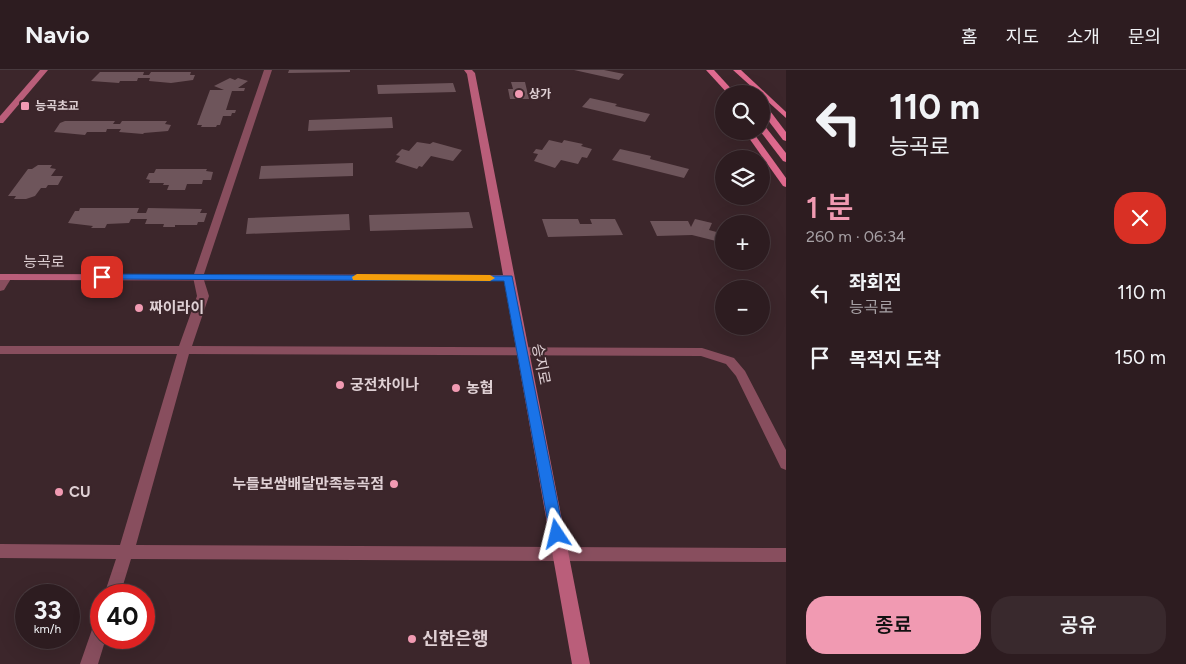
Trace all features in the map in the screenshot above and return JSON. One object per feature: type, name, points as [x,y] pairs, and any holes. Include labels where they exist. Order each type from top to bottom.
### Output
[{"type":"main road","points":[[708,70],[723,85]]},
{"type":"main road","points":[[708,70],[717,85]]},
{"type":"main road","points":[[737,70],[747,85]]},
{"type":"main road","points":[[737,70],[786,116]]},
{"type":"main road","points":[[770,117],[786,138]]},
{"type":"main road","points":[[770,139],[786,159]]},
{"type":"main road","points":[[754,140],[786,184]]},
{"type":"street","points":[[0,121],[44,70]]},
{"type":"street","points":[[116,584],[184,350],[203,296],[198,277],[268,70]]},
{"type":"street","name":"승지로","points":[[468,70],[581,664]]},
{"type":"street","points":[[0,288],[4,276]]},
{"type":"street","name":"능곡로","points":[[4,276],[509,278]]},
{"type":"street","points":[[0,350],[702,352],[730,361],[741,374],[786,464]]},
{"type":"street","points":[[0,551],[560,553],[786,556]]},
{"type":"street","points":[[89,664],[94,649]]},
{"type":"building","points":[[289,70],[350,70],[350,72],[288,73]]},
{"type":"building","points":[[574,70],[604,70],[624,74],[619,80]]},
{"type":"building","points":[[100,72],[144,72],[143,75],[149,75],[151,72],[191,72],[190,75],[195,75],[193,80],[171,83],[149,81],[150,78],[138,78],[137,81],[120,81],[119,83],[91,81]]},
{"type":"building","points":[[230,78],[248,81],[238,88],[245,88],[244,91],[232,91],[226,110],[236,110],[235,113],[232,113],[231,116],[223,116],[220,125],[216,127],[201,127],[202,125],[197,125],[210,90],[224,90],[214,86]]},
{"type":"building","name":"상가","points":[[511,82],[525,82],[529,99],[510,99],[508,89],[513,89]]},
{"type":"building","points":[[453,83],[456,92],[378,94],[377,85]]},
{"type":"building","points":[[590,98],[650,114],[645,122],[582,107]]},
{"type":"building","points":[[392,117],[393,128],[308,131],[309,120]]},
{"type":"building","points":[[65,121],[115,121],[113,124],[120,124],[122,121],[167,121],[165,124],[171,125],[168,131],[143,134],[119,132],[121,129],[107,129],[106,132],[87,132],[85,135],[54,132],[60,123]]},
{"type":"building","points":[[549,140],[562,143],[564,140],[583,144],[581,146],[592,149],[587,158],[582,157],[578,164],[561,160],[555,168],[534,161],[538,154],[533,153],[536,149],[542,150]]},
{"type":"building","points":[[417,142],[430,144],[433,142],[462,150],[453,161],[431,156],[422,167],[419,166],[417,169],[395,162],[400,156],[396,155],[402,149],[409,151]]},
{"type":"building","points":[[620,149],[651,156],[650,159],[689,169],[684,178],[612,160]]},
{"type":"building","points":[[353,163],[353,176],[259,179],[261,166]]},
{"type":"building","points":[[38,165],[52,165],[50,168],[56,169],[51,176],[63,176],[58,185],[48,185],[46,188],[41,188],[35,196],[26,199],[14,199],[16,196],[8,196],[28,169]]},
{"type":"building","points":[[156,169],[207,169],[206,171],[213,172],[211,180],[203,180],[202,184],[187,184],[185,190],[167,190],[169,185],[149,183],[150,180],[146,179],[149,173],[154,173]]},
{"type":"building","points":[[80,208],[139,208],[137,213],[146,213],[148,208],[202,209],[200,213],[207,213],[204,222],[198,222],[197,225],[163,227],[164,224],[145,224],[147,219],[131,219],[129,223],[107,224],[105,228],[91,228],[93,226],[68,223],[75,211],[79,211]]},
{"type":"building","points":[[469,212],[473,228],[370,231],[369,215]]},
{"type":"building","points":[[349,214],[350,230],[246,234],[248,218]]},
{"type":"building","points":[[542,219],[578,219],[580,224],[592,224],[590,219],[615,219],[623,235],[548,237]]},
{"type":"building","points":[[695,219],[712,223],[709,230],[715,232],[715,241],[692,235],[657,236],[650,221],[688,221],[691,227]]},
{"type":"slow traffic","points":[[357,277],[490,278]]},
{"type":"place","name":"상가","points":[[519,94]]},
{"type":"place","name":"능곡초교","points":[[25,106]]},
{"type":"place","name":"짜이라이","points":[[139,308]]},
{"type":"place","name":"궁전차이나","points":[[340,385]]},
{"type":"place","name":"농협","points":[[456,388]]},
{"type":"place","name":"누들보쌈배달만족능곡점","points":[[394,484]]},
{"type":"place","name":"CU","points":[[59,492]]},
{"type":"place","name":"신한은행","points":[[412,639]]},
{"type":"route","points":[[102,277],[509,278],[557,534]]}]
